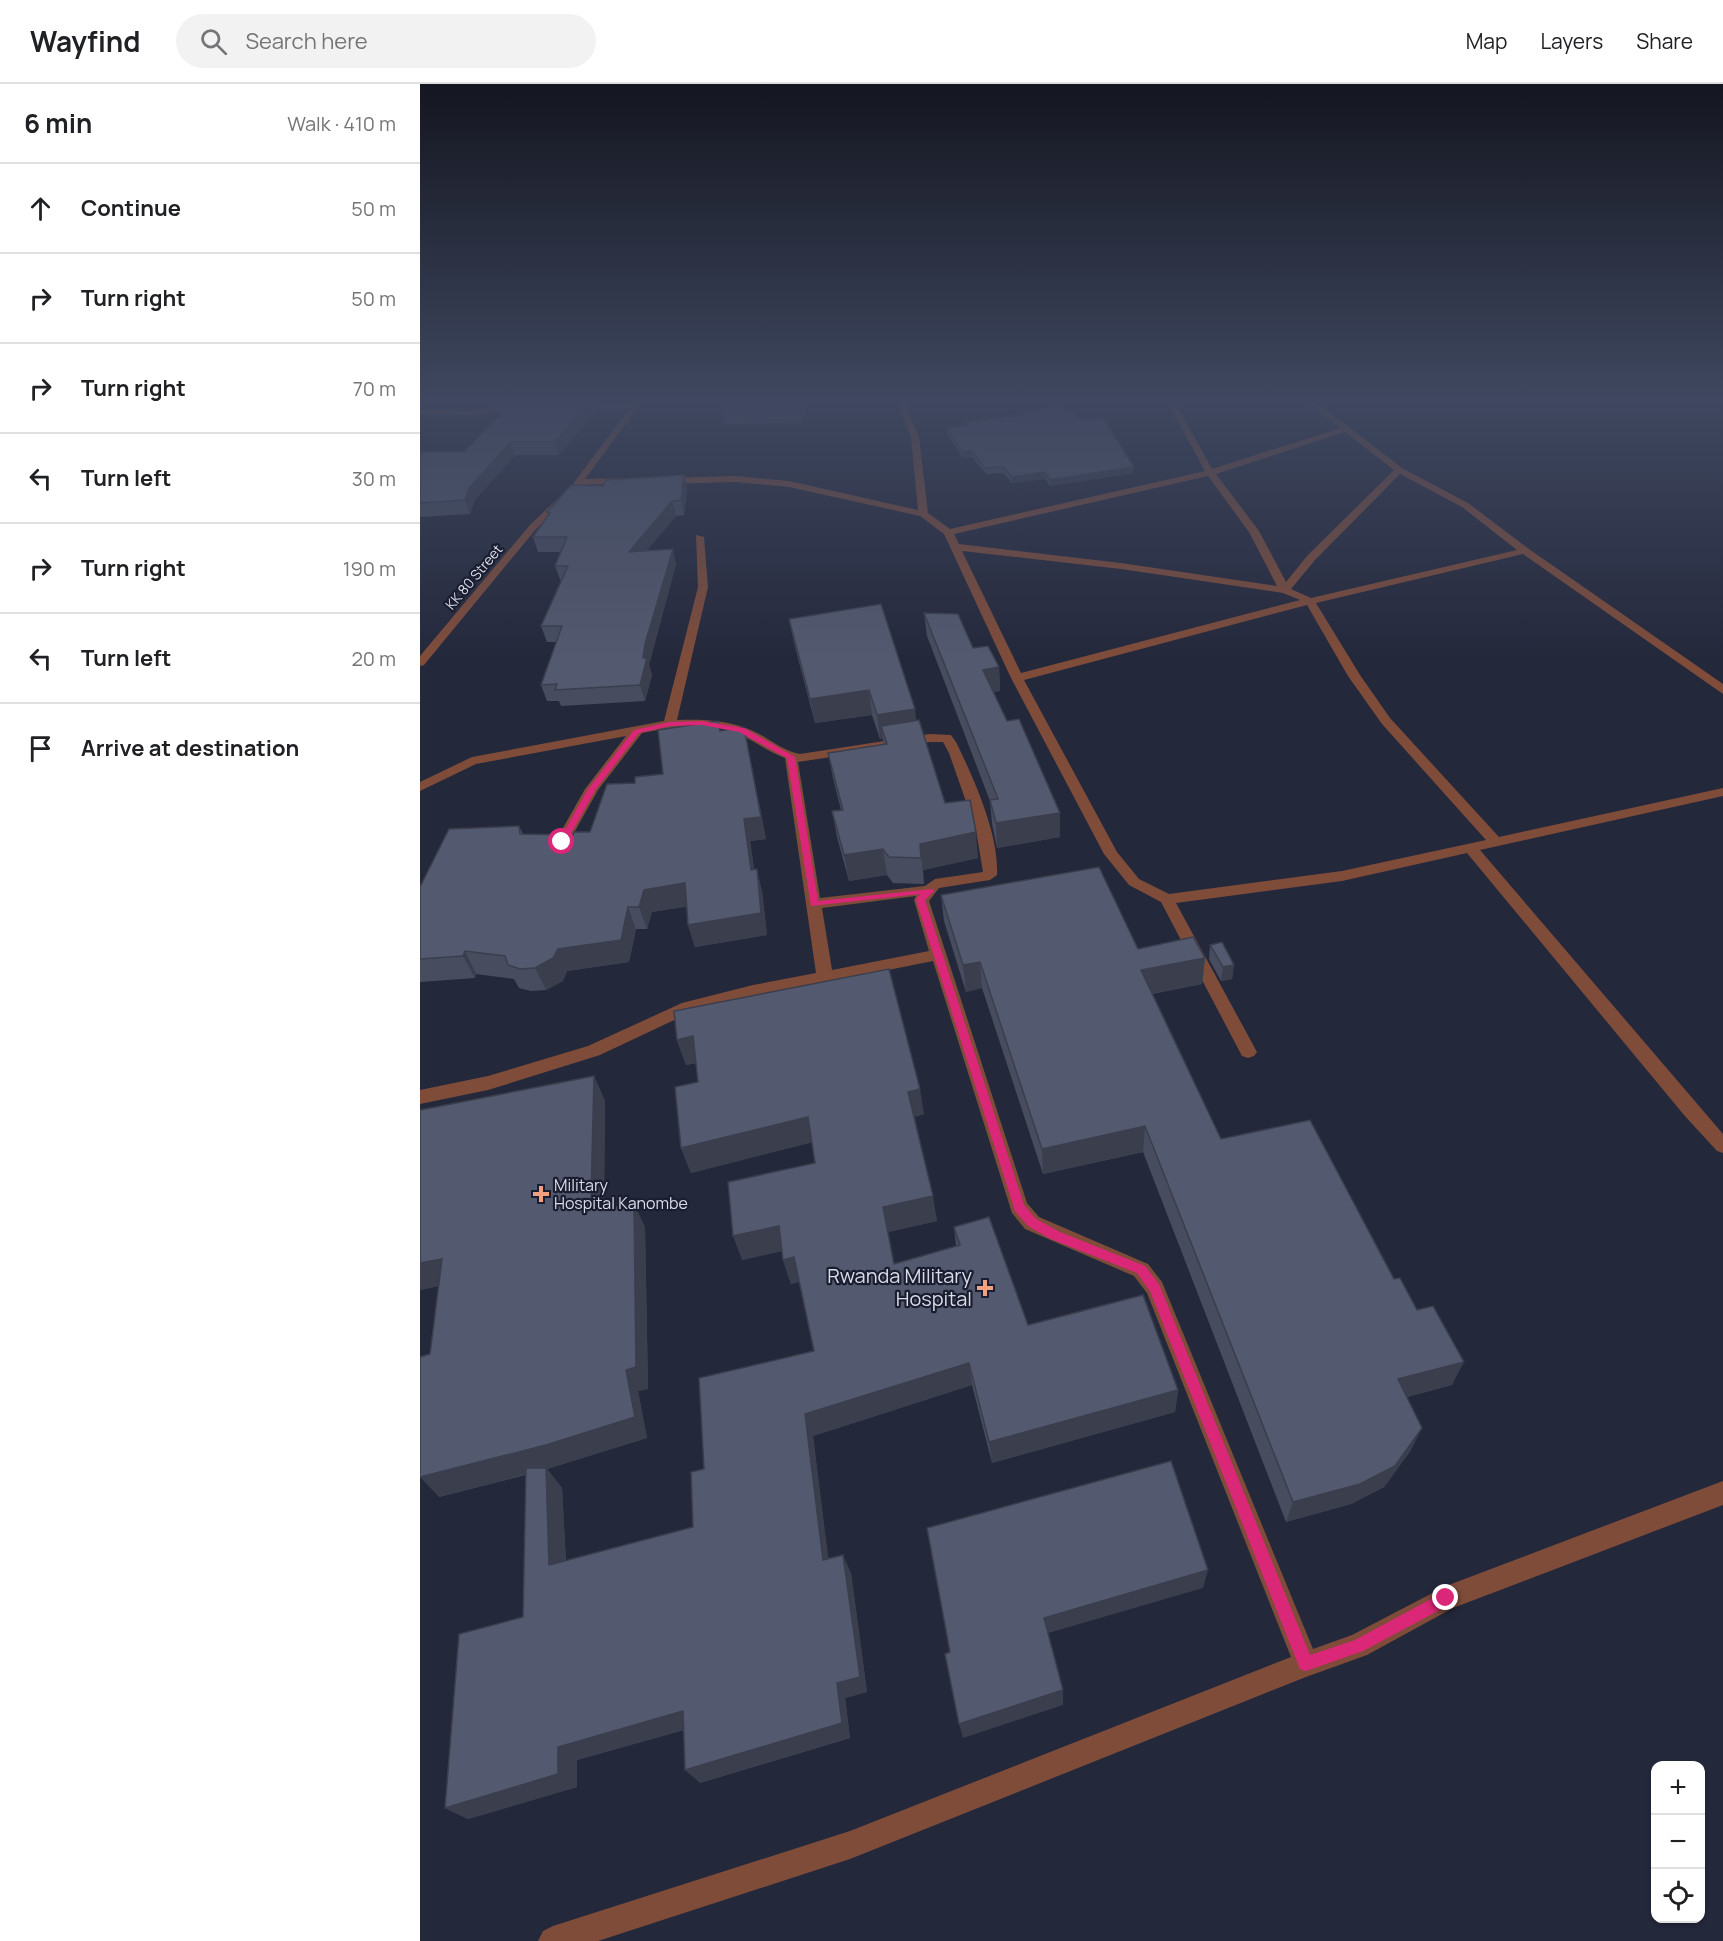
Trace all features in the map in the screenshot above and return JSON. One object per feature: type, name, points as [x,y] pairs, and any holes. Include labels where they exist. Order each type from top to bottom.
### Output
[{"type":"street","name":"KK 80 Street","points":[[420,663],[533,527],[575,485]]},
{"type":"street","points":[[788,485],[923,514],[948,532],[1017,678],[1111,855],[1134,882],[1167,899],[1342,876],[1723,792]]},
{"type":"street","points":[[920,485],[923,514]]},
{"type":"street","points":[[948,532],[1158,485]]},
{"type":"street","points":[[1219,485],[1254,531],[1285,590]]},
{"type":"street","points":[[1285,590],[1311,558],[1385,485]]},
{"type":"street","points":[[1426,485],[1465,505],[1525,551],[1723,690]]},
{"type":"street","points":[[670,724],[703,587],[699,537]]},
{"type":"street","points":[[956,547],[1122,566],[1285,590],[1310,601],[1354,676],[1386,721],[1496,842]]},
{"type":"street","points":[[1017,678],[1310,601],[1525,551]]},
{"type":"street","points":[[420,787],[472,761],[670,724],[702,723],[741,730],[791,757],[800,758],[930,738],[947,738],[959,763],[992,868],[990,875],[935,884],[921,900],[1019,1207],[1032,1223],[1141,1270],[1155,1288],[1306,1664]]},
{"type":"street","points":[[562,842],[592,789],[636,732]]},
{"type":"street","points":[[791,757],[825,977]]},
{"type":"street","points":[[1471,848],[1610,1012],[1680,1099],[1723,1146]]},
{"type":"street","points":[[814,904],[929,891]]},
{"type":"street","points":[[1167,899],[1248,1052]]},
{"type":"street","points":[[420,1097],[488,1083],[594,1052],[682,1009],[753,991],[937,955]]},
{"type":"street","points":[[553,1941],[850,1845],[1306,1664],[1358,1646],[1446,1598],[1723,1493]]},
{"type":"building","points":[[420,485],[472,485],[465,500],[420,503]]},
{"type":"building","points":[[571,485],[683,485],[681,500],[672,501],[629,552],[673,549],[645,644],[643,658],[647,658],[640,685],[555,690],[557,684],[541,685],[562,626],[541,626],[568,566],[555,566],[567,537],[533,537],[550,513],[547,512]]},
{"type":"building","points":[[881,604],[915,709],[877,715],[869,690],[810,699],[789,619]]},
{"type":"building","points":[[924,613],[958,614],[973,648],[988,646],[999,667],[983,670],[1007,721],[1019,719],[1060,813],[996,823],[990,800],[998,799]]},
{"type":"building","points":[[919,720],[945,803],[970,800],[976,832],[920,844],[921,858],[889,857],[883,849],[844,855],[832,811],[843,810],[828,753],[887,744],[881,726]]},
{"type":"building","points":[[718,721],[720,731],[744,727],[761,817],[744,819],[751,870],[757,869],[761,913],[688,925],[685,883],[644,890],[639,907],[628,907],[621,940],[558,949],[553,958],[535,968],[520,969],[508,965],[505,956],[465,951],[463,956],[420,959],[420,887],[449,829],[519,826],[520,834],[573,835],[574,832],[590,832],[607,784],[635,783],[635,777],[663,774],[658,730]]},
{"type":"building","points":[[1099,867],[1138,949],[1193,937],[1205,958],[1141,970],[1221,1139],[1310,1120],[1394,1279],[1400,1278],[1417,1310],[1433,1306],[1464,1362],[1398,1379],[1422,1428],[1395,1466],[1360,1484],[1293,1502],[1145,1126],[1042,1149],[980,962],[963,965],[941,895]]},
{"type":"building","points":[[1222,942],[1234,965],[1223,967],[1210,945]]},
{"type":"building","points":[[889,969],[920,1089],[908,1092],[933,1196],[883,1207],[894,1264],[960,1245],[954,1227],[989,1217],[1028,1325],[1143,1295],[1178,1390],[989,1442],[969,1363],[805,1414],[823,1560],[843,1555],[860,1677],[837,1683],[842,1723],[685,1770],[683,1711],[558,1747],[558,1774],[445,1808],[459,1634],[523,1617],[526,1468],[546,1468],[549,1565],[693,1527],[691,1472],[704,1469],[699,1378],[814,1351],[794,1257],[783,1260],[779,1226],[733,1236],[728,1182],[815,1163],[808,1117],[681,1148],[675,1087],[698,1082],[693,1036],[677,1040],[674,1011]]},
{"type":"building","points":[[594,1076],[591,1199],[602,1197],[605,1209],[634,1203],[636,1367],[626,1370],[635,1417],[546,1445],[420,1477],[420,1357],[430,1354],[442,1259],[420,1263],[420,1110]]},
{"type":"building","points":[[1171,1461],[1208,1570],[1044,1618],[1063,1690],[959,1724],[945,1654],[950,1652],[927,1528]]},
{"type":"place","name":"Military Hospital Kanombe","points":[[541,1194]]},
{"type":"place","name":"Rwanda Military Hospital","points":[[985,1288]]},
{"type":"route","points":[[562,842],[592,789],[636,732],[670,724],[702,723],[741,730],[791,757],[814,904],[929,891],[921,900],[1019,1207],[1032,1223],[1141,1270],[1155,1288],[1306,1664],[1358,1646],[1446,1598]]}]
